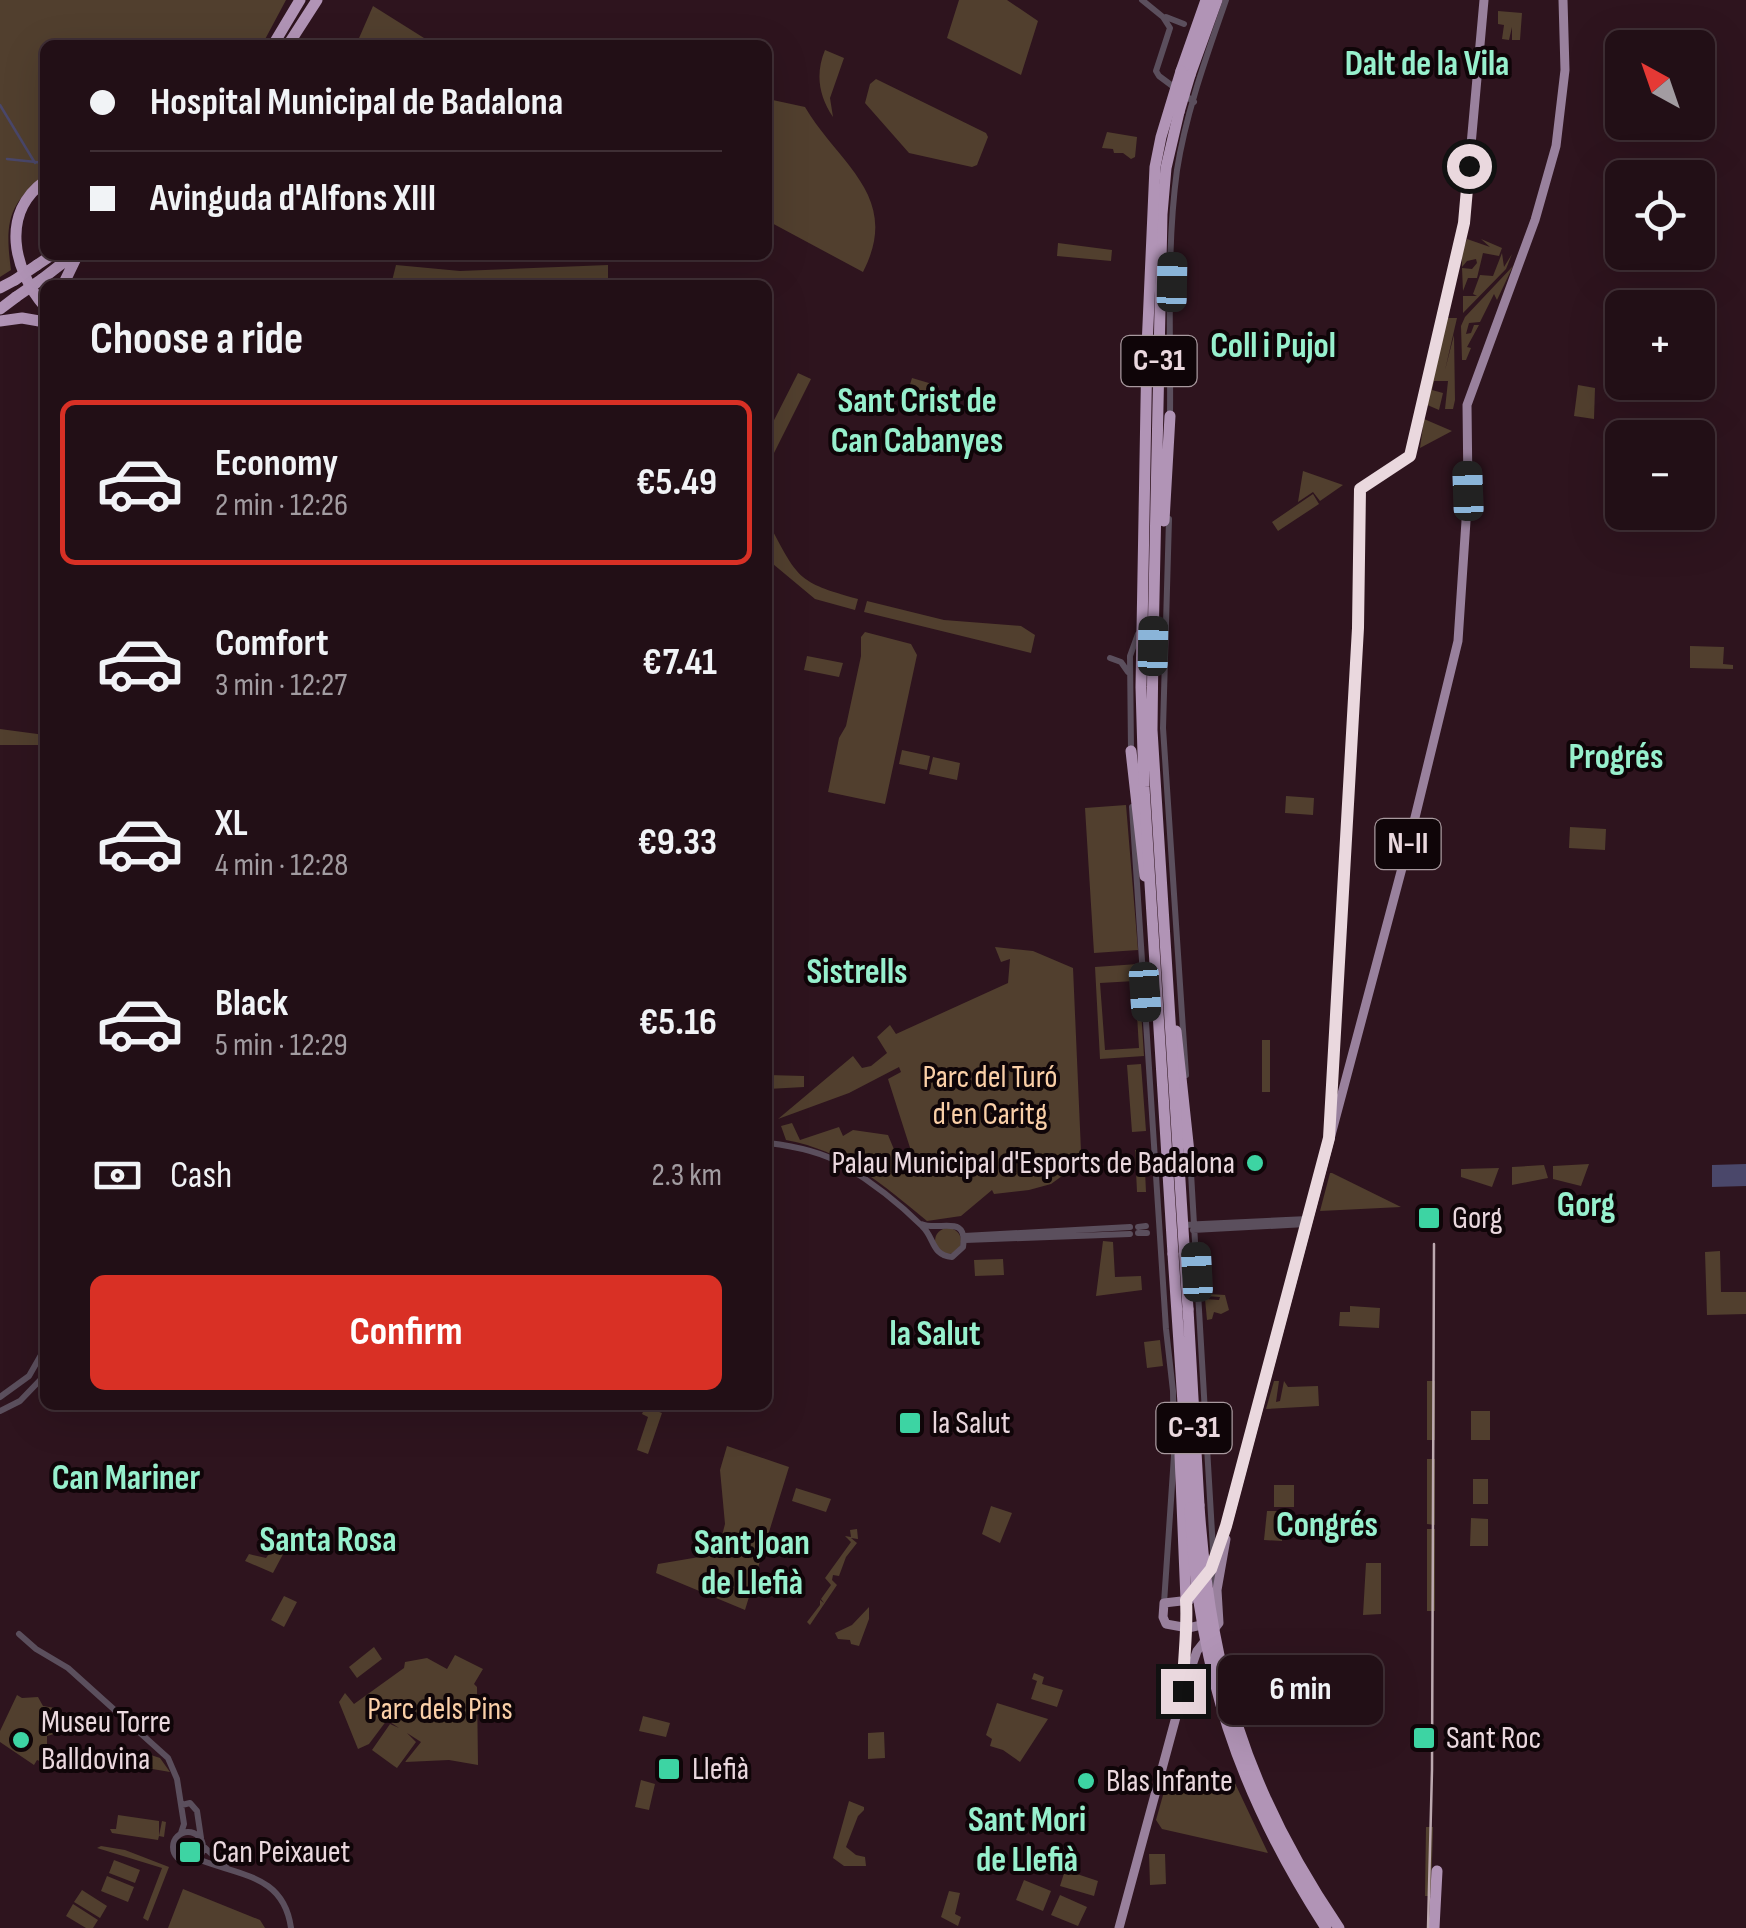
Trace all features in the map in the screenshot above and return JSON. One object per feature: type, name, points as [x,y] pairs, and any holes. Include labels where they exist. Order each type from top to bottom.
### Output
[{"type":"highway","points":[[275,40],[296,0]]},
{"type":"highway","points":[[291,40],[315,0]]},
{"type":"highway","name":"C-31","points":[[1206,0],[1172,136],[1162,214],[1159,614],[1152,730],[1204,1583],[1218,1664],[1258,1784],[1300,1868],[1339,1928]]},
{"type":"highway","name":"C-31","points":[[1216,0],[1156,158],[1141,687],[1151,902],[1192,1548],[1210,1670],[1250,1791],[1286,1864],[1326,1928]]},
{"type":"highway","points":[[40,186],[18,216],[17,252],[25,279],[40,299]]},
{"type":"highway","points":[[0,288],[45,260]]},
{"type":"highway","points":[[0,308],[69,260]]},
{"type":"highway","points":[[0,321],[22,318],[40,321]]},
{"type":"highway","points":[[1159,614],[1170,416]]},
{"type":"highway","points":[[1131,751],[1151,902]]},
{"type":"highway","points":[[1167,978],[1191,1171]]},
{"type":"highway","points":[[1182,1406],[1186,1600]]},
{"type":"highway","points":[[1434,1928],[1437,1871]]},
{"type":"main road","name":"N-II","points":[[1329,1138],[1358,628],[1360,489],[1410,456],[1464,223],[1484,0]]},
{"type":"main road","name":"N-II","points":[[1186,1600],[1214,1563],[1226,1526],[1438,726],[1459,636],[1468,491],[1465,428],[1474,382],[1543,194],[1558,134],[1566,62],[1564,0]]},
{"type":"main road","name":"N-II","points":[[1219,1623],[1217,1590],[1226,1526]]},
{"type":"main road","points":[[1216,1606],[1203,1599],[1164,1603],[1164,1620],[1186,1633],[1219,1623]]},
{"type":"main road","points":[[1183,1691],[1186,1600]]},
{"type":"main road","points":[[1119,1928],[1183,1691],[1198,1651],[1219,1623]]},
{"type":"street","points":[[1142,0],[1170,28],[1156,71],[1194,102]]},
{"type":"street","points":[[1217,1590],[1159,614],[1170,416],[1173,203],[1178,164],[1208,48],[1226,0]]},
{"type":"street","points":[[1163,17],[1184,24]]},
{"type":"street","points":[[1139,633],[1130,656],[1130,675],[1146,1230],[1173,1407],[1174,1456],[1164,1603]]},
{"type":"street","points":[[1110,658],[1121,662],[1130,675]]},
{"type":"street","points":[[772,1143],[840,1162],[921,1224],[938,1253],[947,1257],[960,1252],[965,1238]]},
{"type":"street","points":[[965,1238],[1307,1221]]},
{"type":"street","points":[[921,1224],[954,1226],[965,1238]]},
{"type":"street","points":[[932,1240],[939,1228]]},
{"type":"street","points":[[0,1398],[22,1383],[40,1357]]},
{"type":"street","points":[[34,1367],[40,1366]]},
{"type":"street","points":[[34,1367],[36,1377],[40,1376]]},
{"type":"street","points":[[0,1411],[20,1401],[40,1380]]},
{"type":"street","points":[[19,1634],[68,1668],[174,1767],[182,1804],[182,1833]]},
{"type":"street","points":[[182,1804],[190,1803],[197,1811],[202,1843],[200,1856],[192,1861]]},
{"type":"street","points":[[232,1871],[190,1832],[174,1839],[172,1852],[182,1861],[203,1861],[276,1889],[284,1900],[291,1928]]},
{"type":"green space","points":[[0,0],[286,0],[265,40],[40,40],[40,180],[16,206],[8,240],[11,270],[0,277]]},
{"type":"green space","points":[[959,0],[1007,0],[1038,21],[1021,75],[947,38]]},
{"type":"green space","points":[[373,6],[427,40],[358,40]]},
{"type":"green space","points":[[1498,11],[1522,13],[1520,40],[1512,40],[1512,27],[1509,40],[1502,39],[1504,25],[1498,24]]},
{"type":"green space","points":[[825,50],[844,58],[830,98],[833,117],[820,85]]},
{"type":"green space","points":[[876,79],[986,133],[988,137],[977,165],[909,153],[865,103],[870,84]]},
{"type":"green space","points":[[772,100],[805,107],[861,183],[875,222],[873,245],[863,272],[772,223]]},
{"type":"green space","points":[[1107,132],[1137,137],[1135,157],[1102,148]]},
{"type":"green space","points":[[1467,239],[1490,247],[1481,239],[1502,248],[1499,256],[1483,253],[1477,278],[1468,278],[1463,291],[1462,268],[1472,269],[1477,263],[1476,259],[1467,261],[1462,267]]},
{"type":"green space","points":[[1058,243],[1112,250],[1111,261],[1057,256]]},
{"type":"green space","points":[[1502,253],[1504,267],[1512,254],[1506,269],[1463,313],[1463,296],[1477,296],[1473,294],[1480,275],[1493,276]]},
{"type":"green space","points":[[396,265],[460,271],[608,265],[608,280],[392,280]]},
{"type":"green space","points":[[1513,266],[1497,300],[1494,294],[1480,322],[1469,323],[1466,334],[1479,325],[1467,347],[1471,348],[1466,360],[1462,360],[1461,326],[1465,317]]},
{"type":"green space","points":[[1444,318],[1457,318],[1445,370],[1454,335],[1455,400],[1453,409],[1445,409],[1448,381],[1434,381],[1432,390],[1443,393],[1439,410],[1425,404]]},
{"type":"green space","points":[[798,373],[811,379],[772,457],[772,424]]},
{"type":"green space","points":[[912,378],[939,386],[934,400],[908,391]]},
{"type":"green space","points":[[1578,385],[1595,388],[1594,419],[1574,416]]},
{"type":"green space","points":[[1424,419],[1452,431],[1420,448]]},
{"type":"green space","points":[[1303,471],[1343,485],[1320,501],[1313,492],[1298,502]]},
{"type":"green space","points":[[1313,494],[1319,504],[1278,531],[1272,522]]},
{"type":"green space","points":[[772,529],[801,575],[822,588],[858,599],[855,610],[815,599],[773,564]]},
{"type":"green space","points":[[867,601],[944,620],[1021,626],[1035,635],[1031,653],[864,612]]},
{"type":"green space","points":[[865,632],[911,644],[917,655],[885,804],[828,792]]},
{"type":"green space","points":[[1690,646],[1724,647],[1723,664],[1733,665],[1733,669],[1690,668]]},
{"type":"green space","points":[[807,656],[843,663],[839,677],[804,670]]},
{"type":"green space","points":[[0,729],[40,734],[40,745],[0,745]]},
{"type":"green space","points":[[902,750],[930,756],[927,770],[899,764]]},
{"type":"green space","points":[[933,757],[960,763],[957,780],[929,774]]},
{"type":"green space","points":[[1286,796],[1314,798],[1313,815],[1285,813]]},
{"type":"green space","points":[[1126,805],[1138,950],[1094,953],[1085,808]]},
{"type":"green space","points":[[1570,827],[1606,829],[1605,850],[1569,848]]},
{"type":"green space","name":"Parc del Turó d'en Caritg","points":[[995,947],[1033,951],[1073,968],[1081,1151],[1069,1171],[1051,1184],[1029,1190],[994,1194],[992,1190],[961,1216],[927,1221],[845,1161],[786,1140],[781,1126],[792,1123],[800,1140],[839,1127],[843,1136],[853,1130],[888,1135],[898,1159],[913,1157],[888,1079],[901,1072],[899,1067],[849,1093],[778,1119],[853,1056],[862,1068],[887,1053],[877,1037],[890,1025],[896,1034],[1008,983],[1010,959],[1001,962]]},
{"type":"green space","points":[[1138,964],[1144,1056],[1100,1059],[1095,967]],"holes":[[[1135,981],[1139,1048],[1105,1050],[1100,983]]]},
{"type":"green space","points":[[1262,1040],[1270,1040],[1270,1092],[1262,1092]]},
{"type":"green space","points":[[1141,1064],[1146,1131],[1132,1132],[1127,1065]]},
{"type":"green space","points":[[772,1075],[804,1076],[804,1087],[772,1089]]},
{"type":"green space","points":[[1135,1150],[1144,1150],[1146,1192],[1137,1192]]},
{"type":"green space","points":[[1589,1164],[1581,1186],[1553,1179],[1553,1166]]},
{"type":"green space","points":[[1544,1165],[1548,1178],[1512,1185],[1512,1167]]},
{"type":"green space","points":[[1499,1168],[1492,1187],[1461,1177],[1461,1169]]},
{"type":"green space","points":[[1332,1173],[1401,1207],[1320,1211]]},
{"type":"green space","points":[[948,1228],[957,1232],[961,1241],[957,1250],[948,1254],[939,1250],[935,1241],[939,1232]]},
{"type":"green space","points":[[1103,1241],[1113,1242],[1115,1277],[1141,1276],[1142,1290],[1096,1296]]},
{"type":"green space","points":[[1720,1251],[1721,1292],[1746,1292],[1746,1314],[1707,1315],[1705,1252]]},
{"type":"green space","points":[[1003,1259],[1004,1275],[975,1276],[974,1260]]},
{"type":"green space","points":[[1225,1295],[1229,1310],[1214,1312],[1212,1319],[1207,1320],[1205,1299],[1220,1297],[1205,1296]]},
{"type":"green space","points":[[1350,1306],[1380,1308],[1379,1328],[1339,1326],[1340,1312],[1350,1312]]},
{"type":"green space","points":[[1160,1340],[1163,1366],[1147,1368],[1144,1342]]},
{"type":"green space","points":[[1274,1381],[1279,1381],[1276,1402],[1280,1401],[1284,1381],[1288,1387],[1318,1386],[1319,1406],[1266,1409]]},
{"type":"green space","points":[[1427,1381],[1435,1381],[1435,1440],[1427,1440]]},
{"type":"green space","points":[[644,1410],[662,1413],[648,1454],[637,1450],[648,1417],[642,1414]]},
{"type":"green space","points":[[1471,1411],[1490,1411],[1490,1440],[1471,1440]]},
{"type":"green space","points":[[727,1446],[789,1467],[745,1610],[656,1573],[658,1564],[705,1556],[720,1543],[725,1524],[720,1470]]},
{"type":"green space","points":[[1427,1459],[1435,1459],[1435,1525],[1427,1524]]},
{"type":"green space","points":[[1473,1479],[1488,1479],[1488,1504],[1473,1504]]},
{"type":"green space","points":[[1274,1485],[1294,1485],[1294,1507],[1274,1507]]},
{"type":"green space","points":[[796,1488],[831,1499],[826,1512],[792,1501]]},
{"type":"green space","points":[[991,1506],[1012,1513],[1000,1543],[982,1534]]},
{"type":"green space","points":[[1267,1511],[1283,1511],[1282,1541],[1264,1540]]},
{"type":"green space","points":[[1471,1518],[1488,1519],[1488,1546],[1470,1546]]},
{"type":"green space","points":[[857,1529],[858,1539],[851,1538],[857,1543],[839,1576],[833,1575],[837,1585],[810,1625],[807,1622],[820,1600],[824,1603],[821,1599],[831,1585],[825,1578],[851,1542],[845,1536],[851,1537],[850,1530]]},
{"type":"green space","points":[[1427,1529],[1435,1529],[1435,1611],[1427,1611]]},
{"type":"green space","points":[[282,1537],[290,1541],[273,1573],[245,1561],[249,1554],[266,1558]]},
{"type":"green space","points":[[1366,1563],[1381,1563],[1381,1614],[1363,1615]]},
{"type":"green space","points":[[284,1596],[297,1602],[284,1627],[271,1620]]},
{"type":"green space","points":[[869,1607],[859,1646],[838,1639],[835,1633],[852,1625]]},
{"type":"green space","points":[[374,1647],[382,1659],[357,1678],[349,1667]]},
{"type":"green space","name":"Parc dels Pins","points":[[455,1655],[483,1669],[474,1684],[478,1765],[449,1760],[405,1762],[421,1742],[407,1733],[416,1742],[397,1768],[372,1750],[390,1724],[399,1728],[387,1720],[369,1744],[358,1749],[339,1702],[345,1693],[354,1704],[404,1668],[405,1662],[427,1658],[447,1669]]},
{"type":"green space","points":[[1034,1673],[1044,1677],[1042,1684],[1063,1690],[1057,1707],[1031,1699],[1037,1681],[1032,1679]]},
{"type":"green space","points":[[17,1695],[38,1697],[43,1706],[69,1717],[61,1732],[47,1736],[42,1762],[37,1760],[34,1765],[0,1742],[0,1731]]},
{"type":"green space","points":[[997,1703],[1048,1719],[1020,1762],[990,1746],[992,1739],[986,1735]]},
{"type":"green space","points":[[643,1716],[670,1723],[666,1737],[639,1731]]},
{"type":"green space","points":[[884,1732],[885,1758],[868,1759],[868,1733]]},
{"type":"green space","points":[[148,1754],[160,1758],[170,1772],[129,1765]]},
{"type":"green space","points":[[1169,1774],[1197,1780],[1199,1774],[1233,1779],[1268,1853],[1162,1829],[1156,1820]]},
{"type":"green space","points":[[641,1780],[655,1784],[649,1810],[635,1807]]},
{"type":"green space","points":[[849,1801],[864,1810],[846,1847],[865,1857],[866,1866],[844,1866],[833,1858]]},
{"type":"green space","points":[[118,1815],[159,1821],[158,1840],[112,1833],[110,1829],[116,1829]]},
{"type":"green space","points":[[162,1821],[166,1822],[164,1837],[159,1836]]},
{"type":"green space","points":[[1426,1827],[1433,1827],[1431,1896],[1425,1896]]},
{"type":"green space","points":[[97,1848],[125,1850],[169,1867],[148,1921],[143,1918],[162,1868]]},
{"type":"green space","points":[[1149,1854],[1165,1854],[1166,1884],[1150,1885]]},
{"type":"green space","points":[[114,1860],[140,1870],[135,1883],[109,1873]]},
{"type":"green space","points":[[1065,1870],[1098,1881],[1094,1896],[1060,1886]]},
{"type":"green space","points":[[107,1876],[134,1887],[128,1902],[101,1891]]},
{"type":"green space","points":[[1024,1880],[1051,1891],[1043,1911],[1016,1900]]},
{"type":"green space","points":[[183,1889],[260,1920],[265,1928],[168,1928]]},
{"type":"green space","points":[[82,1890],[107,1906],[100,1918],[74,1902]]},
{"type":"green space","points":[[949,1891],[960,1893],[955,1914],[961,1917],[958,1926],[941,1917]]},
{"type":"green space","points":[[1060,1895],[1087,1907],[1078,1926],[1051,1915]]},
{"type":"green space","points":[[73,1904],[98,1920],[93,1928],[66,1916]]},
{"type":"shaded area","points":[[1746,1164],[1746,1186],[1712,1187],[1712,1165]]},
{"type":"waterway","points":[[0,105],[35,163]]},
{"type":"waterway","points":[[7,159],[40,162]]},
{"type":"tram line","points":[[1428,1928],[1434,1244]]},
{"type":"place","name":"Palau Municipal d'Esports de Badalona","points":[[1255,1163]]},
{"type":"place","name":"Gorg","points":[[1429,1218]]},
{"type":"place","name":"la Salut","points":[[910,1423]]},
{"type":"place","name":"Sant Roc","points":[[1424,1738]]},
{"type":"place","name":"Museu Torre Balldovina","points":[[21,1740]]},
{"type":"place","name":"Llefià","points":[[669,1769]]},
{"type":"place","name":"Blas Infante","points":[[1086,1781]]},
{"type":"place","name":"Can Peixauet","points":[[190,1852]]},
{"type":"district","name":"Dalt de la Vila","points":[[1427,64]]},
{"type":"district","name":"Coll i Pujol","points":[[1273,346]]},
{"type":"district","name":"Sant Crist de Can Cabanyes","points":[[917,421]]},
{"type":"district","name":"Progrés","points":[[1616,757]]},
{"type":"district","name":"Sistrells","points":[[857,972]]},
{"type":"district","name":"Gorg","points":[[1586,1205]]},
{"type":"district","name":"la Salut","points":[[935,1334]]},
{"type":"district","name":"Can Mariner","points":[[126,1478]]},
{"type":"district","name":"Congrés","points":[[1327,1525]]},
{"type":"district","name":"Santa Rosa","points":[[328,1540]]},
{"type":"district","name":"Sant Joan de Llefià","points":[[752,1563]]},
{"type":"district","name":"Sant Mori de Llefià","points":[[1027,1840]]},
{"type":"route","points":[[1183,1691],[1186,1600],[1211,1569],[1226,1526],[1329,1138],[1358,628],[1360,489],[1410,456],[1464,223],[1469,166]]}]
